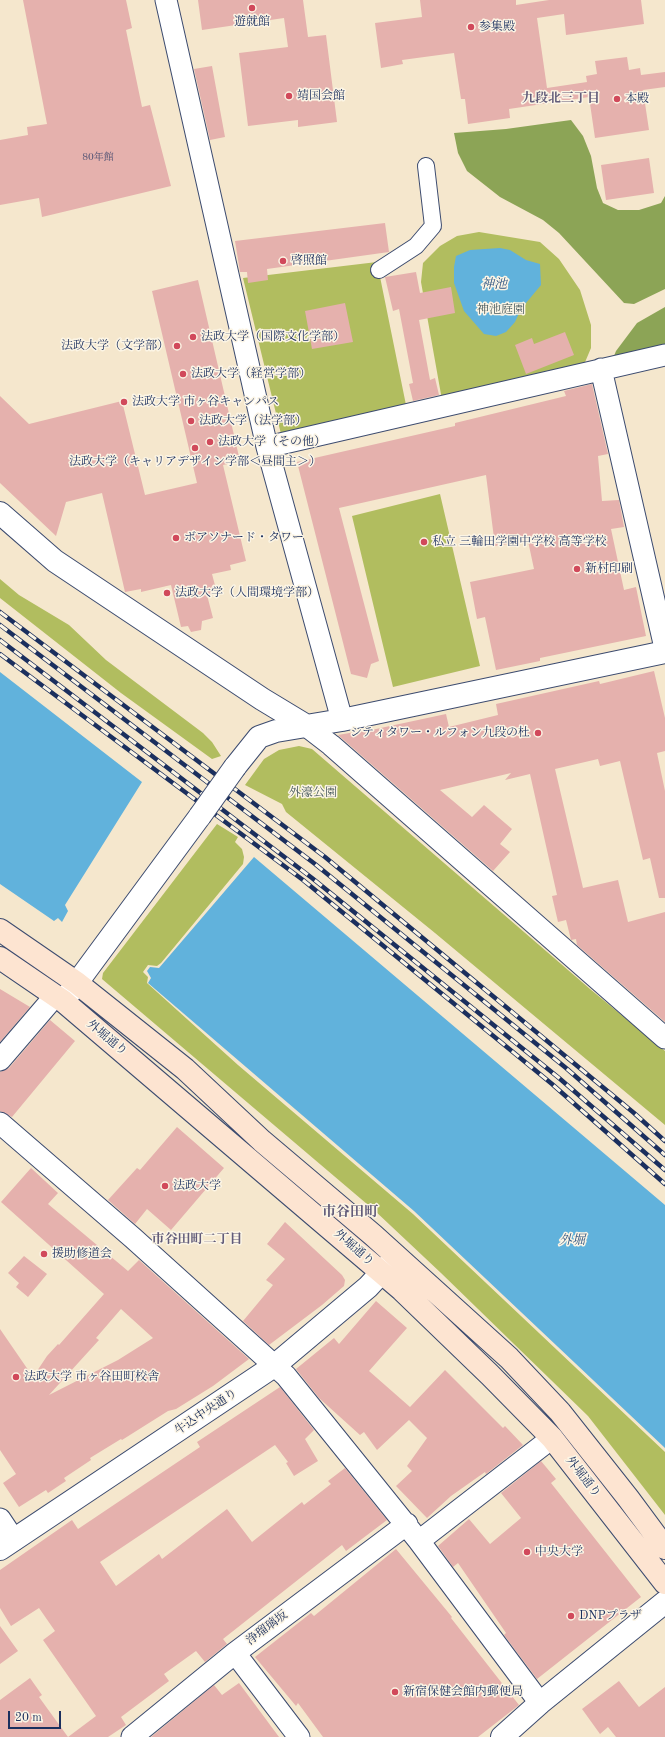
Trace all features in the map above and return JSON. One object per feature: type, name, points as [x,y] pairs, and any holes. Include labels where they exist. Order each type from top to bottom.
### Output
[{"type":"main road","name":"外堀通り","points":[[0,930],[76,983],[186,1069],[262,1141],[397,1256],[509,1358],[560,1412],[665,1548]]},
{"type":"main road","name":"外堀通り","points":[[0,958],[59,998],[382,1273],[490,1375],[552,1438],[665,1583]]},
{"type":"street","points":[[166,0],[267,447],[342,720]]},
{"type":"street","points":[[379,270],[416,246],[433,226],[426,166]]},
{"type":"street","points":[[267,447],[665,355]]},
{"type":"street","points":[[601,369],[665,648]]},
{"type":"street","points":[[0,513],[55,561],[305,725],[331,745],[665,1038]]},
{"type":"street","points":[[0,1060],[59,998],[76,983],[235,767],[260,737],[276,731],[342,720],[665,652]]},
{"type":"street","points":[[0,1123],[133,1238],[286,1376],[407,1524],[540,1703]]},
{"type":"street","name":"牛込中央通り","points":[[7,1545],[274,1366],[382,1273],[397,1256]]},
{"type":"street","points":[[419,1541],[552,1438]]},
{"type":"street","points":[[0,1519],[7,1545]]},
{"type":"street","name":"浄瑠璃坂","points":[[132,1737],[235,1653],[407,1524]]},
{"type":"street","points":[[502,1737],[540,1703],[665,1602]]},
{"type":"street","points":[[235,1653],[300,1737]]},
{"type":"green space","points":[[571,120],[583,136],[591,156],[597,188],[603,203],[618,210],[639,210],[661,203],[665,196],[665,289],[634,304],[624,303],[559,233],[543,220],[500,197],[467,171],[458,153],[454,133],[506,129]]},
{"type":"green space","name":"神池庭園","points":[[479,232],[540,242],[559,259],[580,290],[591,325],[591,348],[583,367],[442,400],[421,282],[423,263],[440,246],[457,236]]},
{"type":"green space","points":[[377,262],[406,405],[281,434],[243,278]]},
{"type":"green space","points":[[665,307],[665,350],[612,361],[616,351],[637,323]]},
{"type":"green space","points":[[440,494],[480,666],[393,687],[352,516]]},
{"type":"green space","points":[[0,579],[19,595],[69,625],[106,660],[203,733],[212,742],[221,756],[212,759],[121,693],[0,598]]},
{"type":"green space","name":"外濠公園","points":[[299,746],[312,749],[590,989],[665,1051],[665,1125],[435,933],[286,812],[282,804],[245,785],[264,759],[279,750]]},
{"type":"green space","points":[[217,824],[238,837],[235,842],[242,849],[244,857],[243,864],[161,963],[157,966],[148,965],[143,972],[148,977],[147,983],[238,1065],[413,1214],[665,1452],[665,1515],[588,1416],[441,1273],[374,1210],[102,979],[103,973]]},
{"type":"water","name":"神池","points":[[500,248],[510,250],[526,260],[540,264],[541,285],[521,309],[515,322],[506,332],[496,336],[484,334],[464,311],[454,283],[454,267],[456,256],[470,250]]},
{"type":"water","points":[[0,672],[142,782],[65,905],[68,911],[62,922],[58,918],[54,921],[0,884]]},
{"type":"water","name":"外堀","points":[[254,857],[665,1205],[665,1448],[414,1211],[148,983],[151,978],[147,971],[150,967],[159,968]]},
{"type":"building","points":[[23,0],[126,0],[132,28],[126,30],[142,107],[150,105],[171,186],[42,217],[39,198],[0,205],[0,140],[28,135],[27,127],[47,124]]},
{"type":"building","name":"靖国会館","points":[[198,0],[303,0],[308,37],[326,35],[337,122],[298,127],[298,120],[248,126],[239,53],[288,47],[284,18],[202,30]]},
{"type":"building","points":[[420,0],[516,0],[516,5],[549,0],[641,0],[644,24],[566,35],[564,14],[537,18],[547,88],[587,82],[586,76],[597,74],[595,61],[627,57],[629,70],[640,68],[641,75],[665,72],[665,87],[643,90],[649,130],[595,138],[589,97],[509,109],[510,118],[468,124],[465,99],[461,99],[454,53],[402,60],[403,64],[381,68],[375,23],[422,17]]},
{"type":"building","points":[[212,66],[225,137],[210,140],[194,69]]},
{"type":"building","points":[[649,158],[654,193],[606,200],[601,165]]},
{"type":"building","name":"啓照館","points":[[385,223],[389,252],[267,269],[268,280],[248,283],[247,272],[240,272],[235,241]]},
{"type":"building","points":[[416,272],[420,293],[451,287],[455,313],[419,320],[430,380],[435,378],[439,395],[413,401],[409,384],[413,383],[399,309],[393,311],[385,277]]},
{"type":"building","points":[[198,280],[240,461],[223,465],[246,561],[230,565],[231,570],[212,574],[217,593],[207,595],[213,618],[202,621],[201,630],[191,632],[188,626],[181,627],[171,585],[141,592],[141,589],[125,592],[102,493],[66,502],[56,536],[0,483],[0,396],[29,424],[122,401],[145,495],[197,483],[152,291]]},
{"type":"building","points":[[345,303],[353,342],[312,349],[305,311]]},
{"type":"building","points":[[565,332],[574,355],[526,374],[515,345],[532,338],[534,344]]},
{"type":"building","points":[[592,384],[608,454],[598,456],[602,501],[619,500],[624,527],[611,529],[624,590],[636,587],[646,636],[540,658],[540,661],[496,670],[485,617],[477,619],[470,582],[534,569],[528,541],[495,546],[486,475],[339,508],[379,661],[371,664],[367,678],[351,674],[297,462],[455,426],[455,423],[566,396],[564,391]]},
{"type":"building","points":[[654,671],[665,718],[665,751],[657,753],[665,791],[665,898],[659,898],[650,858],[643,860],[620,761],[600,766],[598,759],[555,769],[583,888],[618,880],[628,922],[665,912],[665,1022],[577,945],[576,939],[571,940],[566,920],[558,922],[552,896],[557,895],[530,774],[505,780],[511,773],[440,790],[472,817],[484,805],[512,829],[500,844],[510,852],[493,871],[338,735],[362,732],[446,714],[449,727],[498,715],[496,704],[599,681],[600,684]]},
{"type":"building","points":[[0,989],[30,1007],[0,1042]]},
{"type":"building","points":[[50,1020],[75,1041],[12,1117],[0,1111],[0,1072],[9,1068]]},
{"type":"building","name":"法政大学","points":[[177,1127],[224,1168],[171,1230],[147,1209],[135,1224],[108,1200],[137,1168],[140,1170]]},
{"type":"building","points":[[31,1168],[58,1193],[48,1204],[128,1271],[139,1260],[249,1359],[213,1386],[90,1458],[91,1460],[64,1478],[66,1481],[48,1493],[46,1490],[19,1507],[3,1483],[16,1474],[0,1450],[0,1329],[33,1377],[47,1356],[58,1344],[59,1345],[104,1294],[1,1202]],"holes":[[[121,1309],[153,1338],[118,1360],[49,1395],[99,1340],[96,1338]]]},
{"type":"building","points":[[285,1222],[342,1275],[345,1280],[344,1286],[322,1305],[269,1345],[243,1321],[273,1285],[266,1280],[285,1259],[267,1244]]},
{"type":"building","points":[[24,1256],[47,1274],[28,1297],[16,1287],[19,1283],[8,1273]]},
{"type":"building","points":[[376,1301],[407,1328],[369,1371],[410,1407],[445,1370],[503,1428],[505,1426],[523,1445],[486,1474],[485,1472],[451,1496],[427,1518],[396,1486],[412,1471],[407,1466],[427,1438],[409,1420],[377,1450],[364,1432],[360,1435],[319,1398],[296,1369],[334,1338],[339,1344]]},
{"type":"building","points":[[280,1387],[314,1430],[305,1439],[318,1461],[294,1476],[286,1463],[288,1462],[275,1445],[100,1562],[116,1586],[159,1554],[162,1559],[227,1509],[252,1542],[302,1502],[304,1505],[331,1484],[328,1481],[345,1468],[387,1520],[346,1551],[342,1545],[223,1639],[227,1644],[205,1662],[196,1651],[164,1674],[169,1681],[121,1717],[126,1725],[108,1737],[68,1737],[96,1716],[43,1640],[55,1631],[39,1608],[11,1626],[0,1608],[0,1570],[72,1520],[78,1529],[200,1447],[197,1442]]},
{"type":"building","points":[[541,1461],[556,1479],[551,1483],[641,1597],[537,1679],[504,1635],[506,1633],[458,1563],[453,1567],[438,1546],[469,1519],[490,1544],[521,1518],[501,1493]]},
{"type":"building","points":[[396,1549],[452,1617],[451,1618],[519,1705],[478,1737],[323,1737],[298,1703],[296,1706],[255,1657],[311,1613],[314,1616]]},
{"type":"building","points":[[0,1626],[18,1651],[0,1664]]},
{"type":"building","points":[[30,1678],[42,1695],[39,1697],[68,1737],[0,1737],[0,1700]]},
{"type":"building","points":[[619,1681],[639,1707],[665,1687],[665,1737],[616,1737],[608,1727],[600,1734],[582,1709]]},
{"type":"building","points":[[239,1683],[279,1737],[151,1737],[214,1685],[222,1695]]},
{"type":"railway","points":[[0,612],[325,857],[634,1113],[665,1141]]},
{"type":"railway","points":[[0,625],[315,864],[566,1068],[665,1155]]},
{"type":"railway","points":[[0,640],[312,878],[559,1078],[665,1170]]},
{"type":"railway","points":[[0,654],[303,880],[552,1084],[665,1184]]},
{"type":"place","name":"遊就館","points":[[252,8]]},
{"type":"place","name":"参集殿","points":[[471,27]]},
{"type":"place","name":"靖国会館","points":[[289,96]]},
{"type":"place","name":"本殿","points":[[617,99]]},
{"type":"place","name":"啓照館","points":[[283,261]]},
{"type":"place","name":"法政大学（国際文化学部）","points":[[193,337]]},
{"type":"place","name":"法政大学（文学部）","points":[[177,346]]},
{"type":"place","name":"法政大学（経営学部）","points":[[183,374]]},
{"type":"place","name":"法政大学 市ヶ谷キャンパス","points":[[124,402]]},
{"type":"place","name":"法政大学（法学部）","points":[[191,421]]},
{"type":"place","name":"法政大学（その他）","points":[[210,442]]},
{"type":"place","name":"法政大学（キャリアデザイン学部＜昼間主＞）","points":[[195,448]]},
{"type":"place","name":"ボアソナード・タワー","points":[[176,538]]},
{"type":"place","name":"私立 三輪田学園中学校 高等学校","points":[[424,542]]},
{"type":"place","name":"新村印刷","points":[[577,569]]},
{"type":"place","name":"法政大学（人間環境学部）","points":[[167,593]]},
{"type":"place","name":"シティタワー・ルフォン九段の杜","points":[[538,733]]},
{"type":"place","name":"法政大学","points":[[165,1186]]},
{"type":"place","name":"援助修道会","points":[[44,1254]]},
{"type":"place","name":"法政大学 市ヶ谷田町校舎","points":[[16,1377]]},
{"type":"place","name":"中央大学","points":[[527,1552]]},
{"type":"place","name":"DNPプラザ","points":[[571,1616]]},
{"type":"place","name":"新宿保健会館内郵便局","points":[[395,1692]]},
{"type":"district","name":"九段北三丁目","points":[[561,99]]},
{"type":"district","name":"市谷田町","points":[[350,1212]]},
{"type":"district","name":"市谷田町二丁目","points":[[197,1240]]}]
